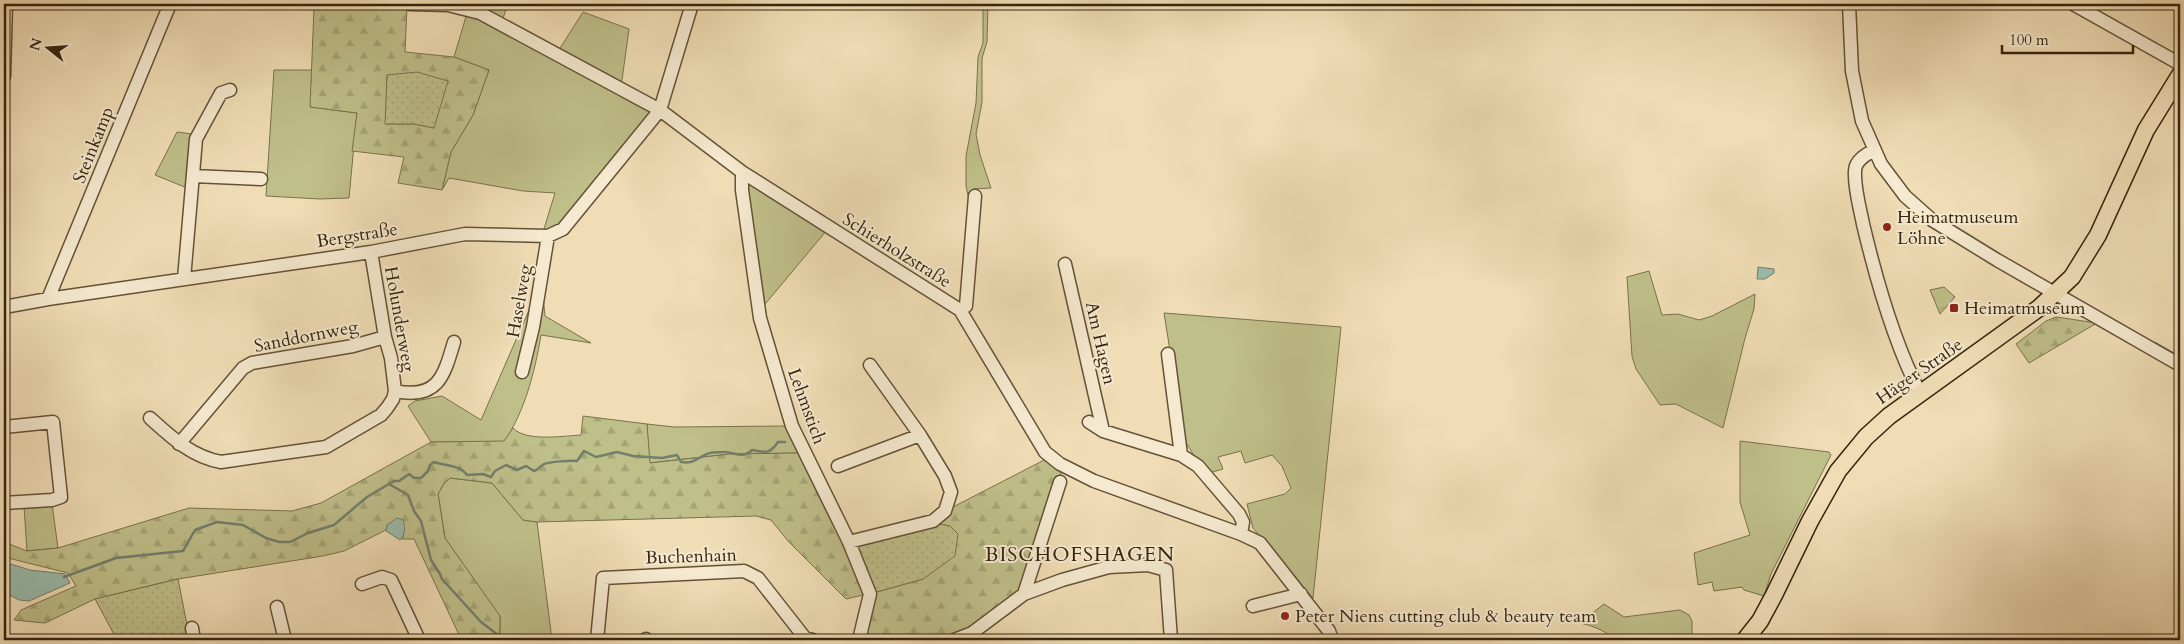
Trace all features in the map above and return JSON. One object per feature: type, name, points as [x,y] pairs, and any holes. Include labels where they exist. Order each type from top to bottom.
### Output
[{"type":"main road","name":"Häger Straße","points":[[1745,640],[1760,621],[1774,596],[1810,521],[1838,471],[1866,437],[1889,416],[1920,393],[1984,350],[2056,294],[2072,277],[2088,253],[2146,130],[2180,75]]},
{"type":"street","points":[[4,76],[6,4]]},
{"type":"street","name":"Steinkamp","points":[[48,299],[170,4]]},
{"type":"street","name":"Schierholzstraße","points":[[410,4],[448,5],[480,13],[660,110],[742,172],[960,310],[1045,452],[1060,464],[1094,482],[1242,534],[1260,543],[1329,631],[1332,640]]},
{"type":"street","points":[[548,236],[563,229],[660,110],[692,4]]},
{"type":"street","points":[[1849,4],[1852,71],[1862,121],[1874,150],[1892,180],[1905,196],[1932,220],[2180,365]]},
{"type":"street","points":[[2073,4],[2180,64]]},
{"type":"street","points":[[184,279],[196,138],[221,94],[230,90]]},
{"type":"street","points":[[1874,150],[1858,161],[1854,170],[1859,204],[1869,250],[1906,365],[1920,393]]},
{"type":"street","name":"Lehmstich","points":[[742,172],[742,190],[760,318],[766,341],[792,426],[849,542],[870,594],[859,640]]},
{"type":"street","points":[[193,176],[261,179]]},
{"type":"street","points":[[960,310],[966,306],[975,196]]},
{"type":"street","name":"Bergstraße","points":[[4,307],[371,252],[465,234],[548,236]]},
{"type":"street","name":"Haselweg","points":[[522,372],[533,327],[548,236]]},
{"type":"street","name":"Holunderweg","points":[[150,418],[179,444],[208,460],[221,462],[326,447],[381,414],[393,399],[395,392],[391,358],[384,337],[371,252]]},
{"type":"street","name":"Am Hagen","points":[[1065,264],[1103,431]]},
{"type":"street","name":"Sanddornweg","points":[[179,444],[243,368],[252,363],[354,346],[384,337]]},
{"type":"street","name":"Holunderweg","points":[[395,392],[427,390],[437,384],[446,369],[454,342]]},
{"type":"street","points":[[1168,354],[1181,455]]},
{"type":"street","points":[[849,542],[933,520],[946,511],[951,492],[945,476],[920,435],[870,365]]},
{"type":"street","points":[[4,427],[53,422],[61,497],[52,500],[4,503]]},
{"type":"street","points":[[1089,422],[1103,431],[1181,455],[1198,466],[1239,514],[1243,522],[1242,534]]},
{"type":"street","points":[[838,466],[920,435]]},
{"type":"street","points":[[1024,594],[1060,482]]},
{"type":"street","points":[[954,640],[972,632],[1024,594],[1109,567],[1148,565],[1166,570],[1171,640]]},
{"type":"street","name":"Buchenhain","points":[[597,640],[603,578],[744,571],[758,578],[805,638],[813,640]]},
{"type":"street","points":[[362,584],[382,578],[391,580],[419,640]]},
{"type":"street","points":[[1253,606],[1301,594]]},
{"type":"street","points":[[277,607],[285,640]]},
{"type":"green space","points":[[466,4],[508,4],[502,21]]},
{"type":"green space","points":[[983,4],[988,4],[987,42],[982,58],[982,102],[976,134],[980,155],[991,188],[973,189],[971,209],[966,186],[966,156],[976,103],[978,57],[983,43]]},
{"type":"green space","points":[[407,6],[405,52],[454,57],[489,70],[473,115],[451,152],[442,190],[398,183],[404,157],[352,151],[357,113],[310,107],[314,8]],"holes":[[[387,75],[434,128],[414,124],[386,124]]]},
{"type":"green space","points":[[583,12],[629,29],[621,87],[557,53]]},
{"type":"green space","points":[[467,13],[646,107],[650,113],[561,226],[543,232],[555,193],[523,191],[449,178],[442,190],[451,152],[473,115],[489,70],[454,57]]},
{"type":"green space","points":[[274,70],[312,70],[311,107],[357,113],[349,198],[320,199],[266,196]]},
{"type":"green space","points":[[417,72],[448,81],[434,128],[414,124],[385,124],[387,75]]},
{"type":"green space","points":[[177,132],[192,134],[187,188],[155,175]]},
{"type":"green space","points":[[749,183],[827,230],[761,309],[746,185]]},
{"type":"green space","points":[[1649,271],[1662,315],[1678,314],[1699,320],[1712,316],[1755,294],[1754,309],[1723,428],[1676,404],[1660,405],[1636,369],[1632,356],[1627,277]]},
{"type":"green space","points":[[1944,287],[1955,297],[1940,314],[1930,290]]},
{"type":"green space","points":[[536,294],[543,295],[545,316],[591,343],[541,335],[536,363],[528,390],[518,417],[504,442],[431,442],[408,406],[415,401],[442,396],[481,420]]},
{"type":"green space","points":[[1164,313],[1341,327],[1313,598],[1253,528],[1247,504],[1285,494],[1291,488],[1282,466],[1272,455],[1245,463],[1241,451],[1218,457],[1223,469],[1209,473],[1197,461],[1184,439]]},
{"type":"green space","points":[[2056,317],[2097,323],[2029,363],[2016,344],[2046,321]]},
{"type":"green space","points":[[583,416],[647,424],[650,463],[730,454],[799,453],[846,544],[863,595],[846,599],[788,541],[771,520],[756,516],[537,522],[523,520],[492,483],[450,478],[438,494],[445,538],[500,616],[500,633],[495,640],[461,639],[414,539],[402,539],[404,534],[387,525],[386,530],[344,551],[178,579],[95,599],[45,623],[14,620],[21,610],[76,586],[68,573],[12,559],[4,555],[4,542],[27,551],[58,548],[189,508],[292,511],[321,503],[431,442],[504,441],[513,428],[535,437],[581,435]]},
{"type":"green space","points":[[647,424],[674,427],[787,426],[799,453],[730,454],[649,463]]},
{"type":"green space","points":[[1740,441],[1829,452],[1831,455],[1771,574],[1764,596],[1744,590],[1742,587],[1714,591],[1712,582],[1698,585],[1694,553],[1750,535],[1740,502]]},
{"type":"green space","points":[[1048,458],[1062,470],[1022,593],[951,640],[865,640],[873,593],[923,579],[950,526],[934,523],[953,507]]},
{"type":"green space","points":[[450,478],[492,483],[523,520],[537,522],[552,640],[495,640],[500,633],[500,617],[445,538],[438,494]]},
{"type":"green space","points":[[52,504],[58,548],[27,551],[24,507]]},
{"type":"green space","points":[[934,523],[950,526],[958,534],[955,556],[923,579],[873,593],[855,542]]},
{"type":"green space","points":[[178,579],[190,640],[117,640],[95,599]]},
{"type":"green space","points":[[1604,604],[1624,617],[1680,610],[1689,615],[1692,621],[1692,640],[1614,640],[1598,629],[1580,623]]},
{"type":"shaded area","points":[[1758,267],[1774,269],[1774,273],[1765,279],[1757,279]]},
{"type":"shaded area","points":[[397,518],[403,520],[404,525],[404,533],[400,540],[386,531],[387,525]]},
{"type":"shaded area","points":[[4,562],[30,570],[65,574],[70,583],[29,601],[19,600],[4,592]]},
{"type":"waterway","points":[[2155,343],[2180,357]]},
{"type":"waterway","points":[[64,577],[116,558],[183,551],[195,530],[217,522],[243,525],[266,538],[279,542],[290,542],[308,533],[334,525],[367,497],[394,481],[399,481],[409,474],[414,478],[421,478],[434,462],[461,469],[467,475],[483,474],[491,477],[495,471],[506,465],[517,470],[526,466],[534,471],[547,463],[577,461],[584,451],[596,457],[617,452],[633,456],[662,458],[677,455],[681,462],[689,462],[712,452],[741,455],[752,450],[767,452],[773,449],[778,442],[785,442]]},
{"type":"waterway","points":[[389,484],[408,495],[414,511],[421,521],[431,560],[442,579],[481,622],[498,635]]},
{"type":"place","name":"Heimatmuseum Löhne","points":[[1887,227]]},
{"type":"place","name":"Heimatmuseum","points":[[1954,308]]},
{"type":"place","name":"Peter Niens cutting club & beauty team","points":[[1285,616]]},
{"type":"district","name":"BISCHOFSHAGEN","points":[[1080,554]]}]
